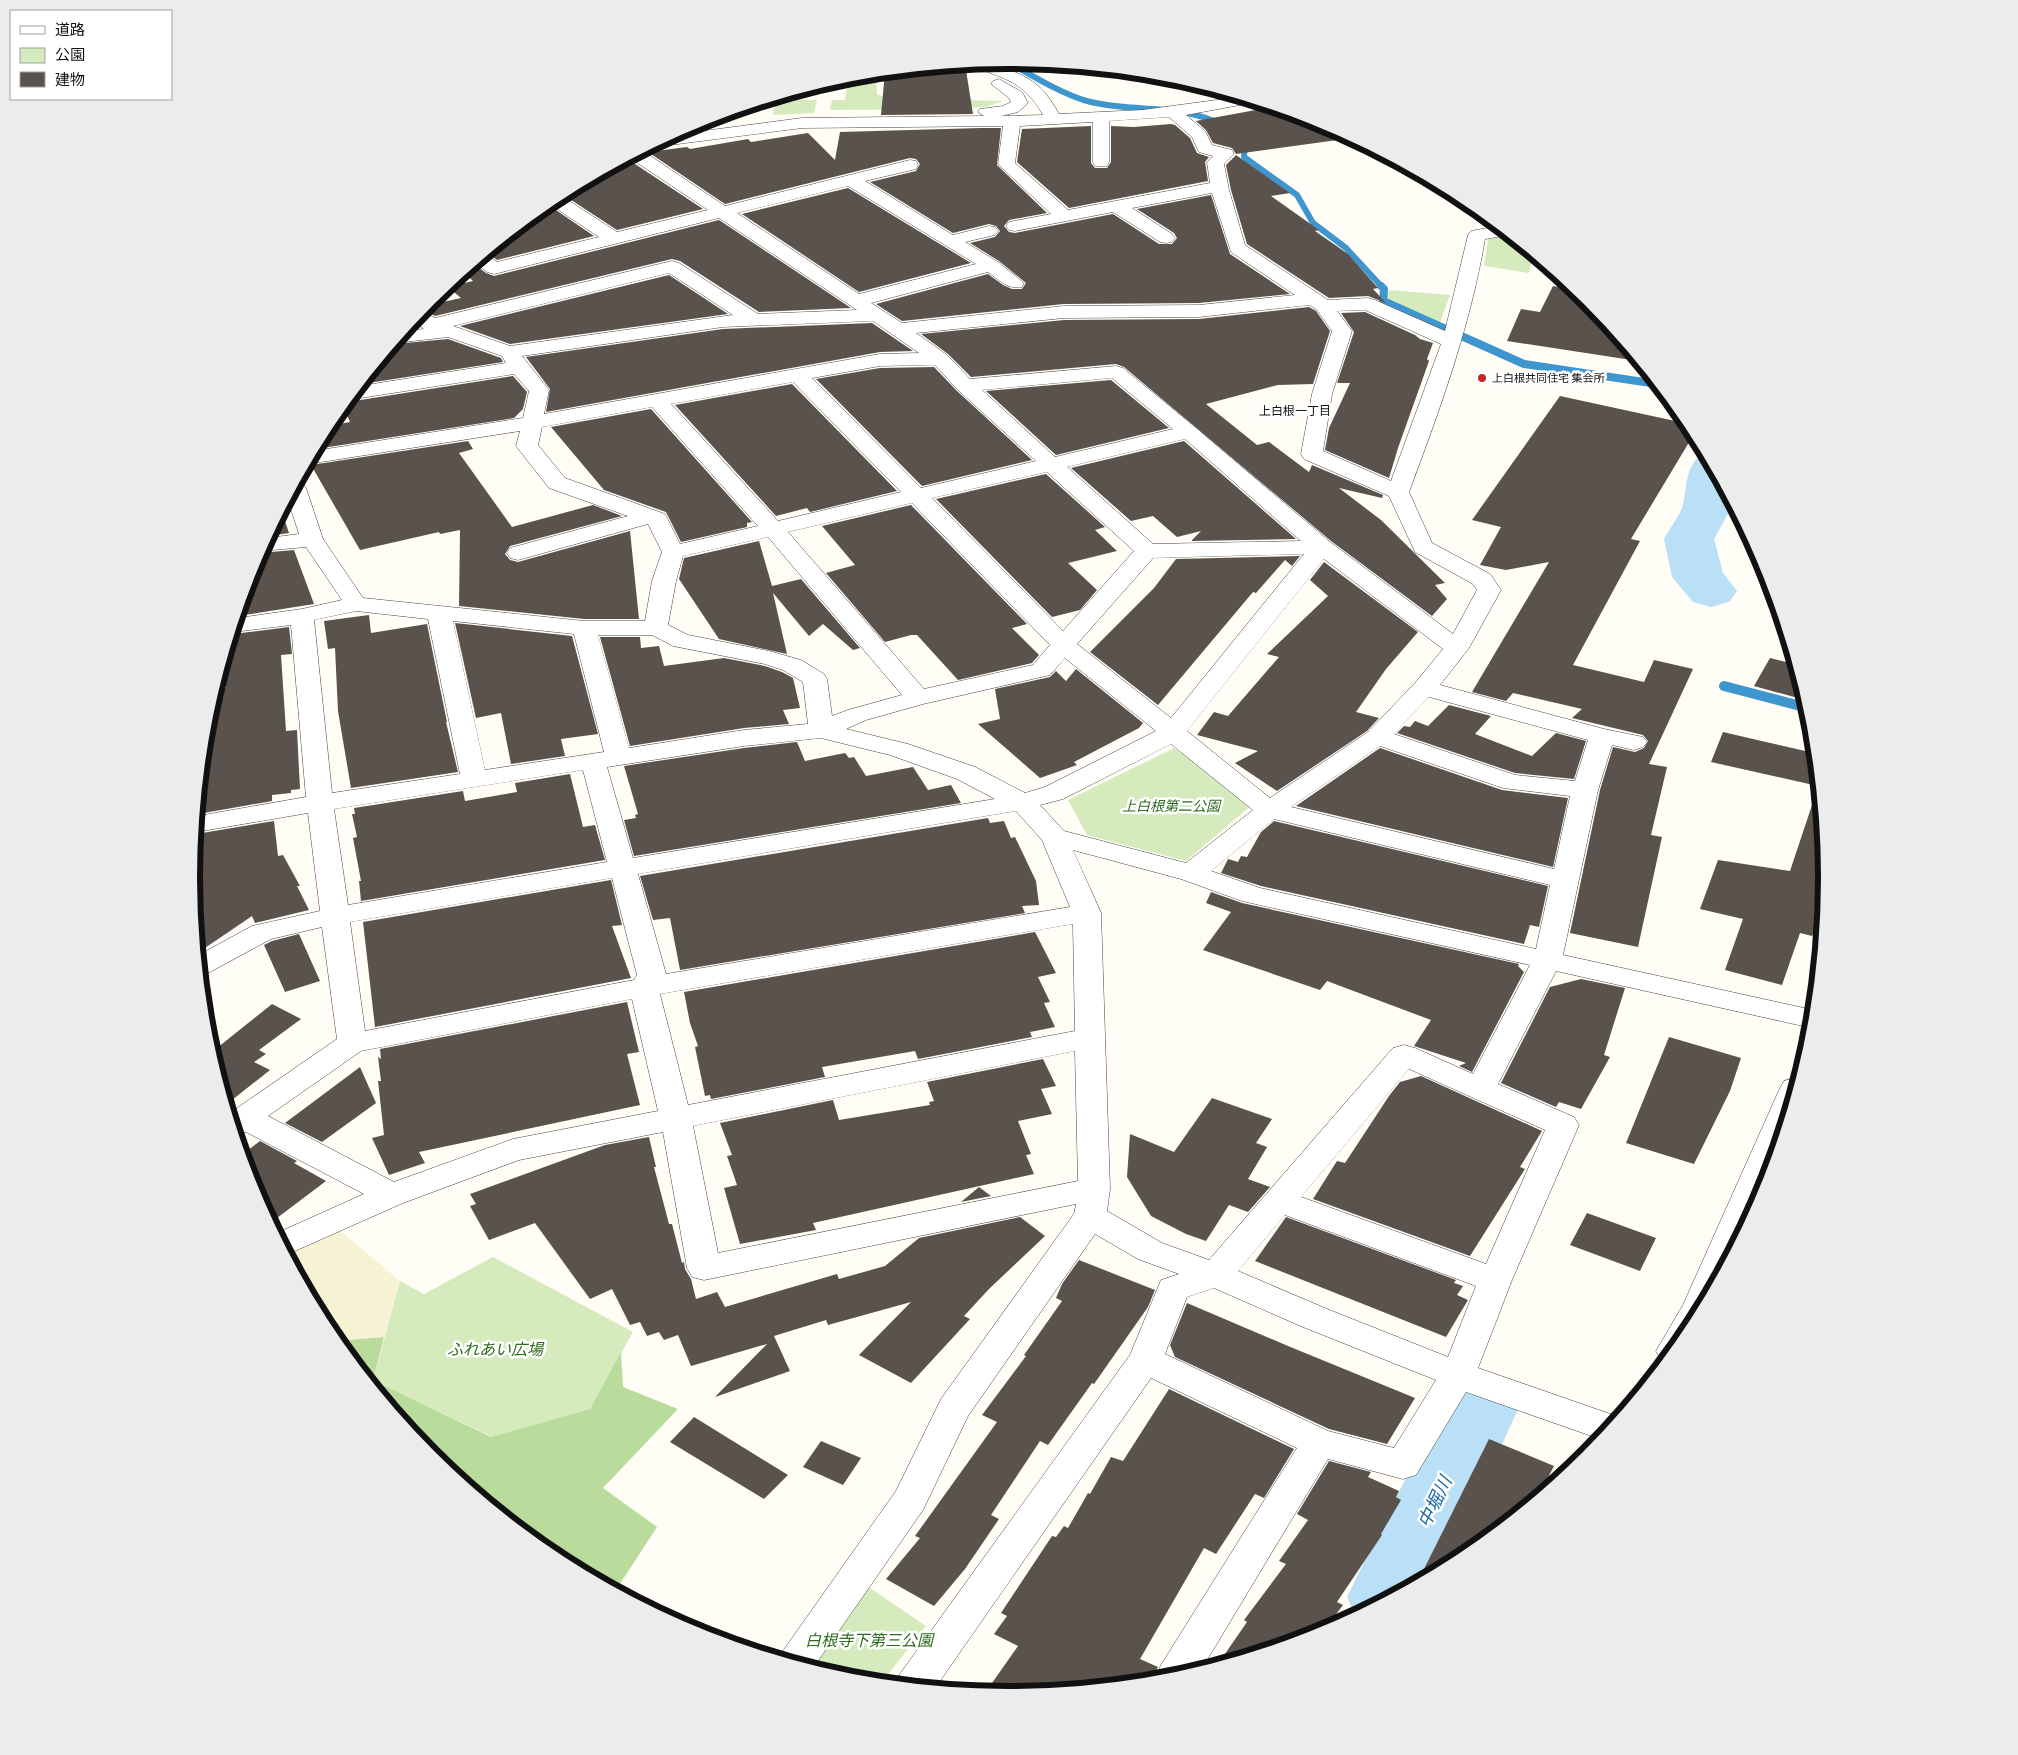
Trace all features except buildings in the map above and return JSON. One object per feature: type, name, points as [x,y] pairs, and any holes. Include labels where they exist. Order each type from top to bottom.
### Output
[{"type":"street","points":[[992,69],[1032,87],[1038,93],[1054,119]]},
{"type":"street","points":[[713,125],[786,116],[995,112],[1015,108],[1020,103],[1016,95],[999,84]]},
{"type":"street","points":[[681,139],[802,123],[1012,121],[1101,117],[1173,112],[1237,102]]},
{"type":"street","points":[[1173,112],[1199,135],[1205,148],[1226,154],[1215,162],[1237,248],[1318,302],[1342,331],[1322,394],[1312,454],[1398,492],[1423,547],[1482,579],[1489,590],[1457,648],[1424,688],[1376,737],[1269,810],[1191,873]]},
{"type":"street","points":[[1101,117],[1101,162]]},
{"type":"street","points":[[1012,121],[1006,164],[1064,216]]},
{"type":"street","points":[[641,157],[940,359],[965,386],[1147,551],[1322,547]]},
{"type":"street","points":[[485,261],[494,268],[910,165]]},
{"type":"street","points":[[849,179],[991,266],[1015,283]]},
{"type":"street","points":[[1015,226],[1220,186]]},
{"type":"street","points":[[562,204],[615,239]]},
{"type":"street","points":[[1116,206],[1166,238]]},
{"type":"street","points":[[949,240],[989,232]]},
{"type":"street","points":[[1398,492],[1447,360],[1472,267],[1478,235],[1496,232]]},
{"type":"street","points":[[856,301],[991,266]]},
{"type":"street","points":[[412,333],[433,324],[672,267],[754,320]]},
{"type":"street","points":[[898,329],[1064,312],[1199,311],[1318,302],[1368,304],[1453,335]]},
{"type":"street","points":[[363,391],[514,359],[723,321],[876,315]]},
{"type":"street","points":[[433,324],[514,359],[539,390],[534,422],[527,446],[557,483],[657,520],[673,552],[664,581],[656,628]]},
{"type":"street","points":[[319,457],[534,422],[880,360],[940,359]]},
{"type":"street","points":[[965,386],[1116,372],[1189,432],[1322,547],[1457,648]]},
{"type":"street","points":[[797,374],[1063,644],[1269,810],[1565,880]]},
{"type":"street","points":[[657,400],[773,529],[918,698]]},
{"type":"street","points":[[673,552],[1189,432]]},
{"type":"street","points":[[297,495],[312,539],[356,604]]},
{"type":"street","points":[[518,553],[650,517]]},
{"type":"street","points":[[273,544],[312,539]]},
{"type":"street","points":[[205,963],[262,932],[335,916],[1022,802],[1054,793],[1172,733],[1322,547]]},
{"type":"street","points":[[202,823],[320,803],[744,738],[821,730],[857,715],[918,698],[1041,670],[1147,551]]},
{"type":"street","points":[[241,624],[302,616],[356,604],[584,628],[656,628],[681,641],[792,664],[815,679],[821,730]]},
{"type":"street","points":[[439,614],[474,780]]},
{"type":"street","points":[[302,616],[320,803],[352,1043]]},
{"type":"street","points":[[584,628],[622,868],[652,975],[644,987],[676,1120],[704,1268],[1092,1202],[1150,1251],[1215,1275],[1458,1375],[1603,1426]]},
{"type":"street","points":[[1424,688],[1602,736],[1634,742]]},
{"type":"street","points":[[798,1658],[910,1500],[954,1409],[1092,1202],[1087,913],[1054,837],[1022,802],[966,773],[899,749],[821,730]]},
{"type":"street","points":[[1481,1088],[1548,959],[1585,790],[1602,736]]},
{"type":"street","points":[[1376,737],[1512,782],[1585,790]]},
{"type":"street","points":[[1054,837],[1191,873],[1252,895],[1805,1017]]},
{"type":"street","points":[[392,1194],[239,1121],[352,1043],[644,987],[1087,913]]},
{"type":"street","points":[[288,1242],[392,1194],[513,1150],[676,1120],[1090,1038]]},
{"type":"street","points":[[918,1681],[1146,1360],[1173,1288],[1215,1275],[1404,1055],[1563,1125],[1495,1280],[1458,1375],[1403,1465],[1319,1443],[1146,1360]]},
{"type":"street","points":[[1279,1201],[1495,1280]]},
{"type":"street","points":[[1181,1668],[1319,1443]]},
{"type":"shaded area","points":[[338,1229],[400,1281],[384,1337],[346,1340],[309,1282],[290,1247]]},
{"type":"green space","points":[[876,80],[877,94],[885,98],[1004,101],[984,107],[949,109],[830,110],[832,100],[845,100],[848,85]]},
{"type":"green space","points":[[789,99],[817,100],[814,113],[773,115],[775,104]]},
{"type":"green space","points":[[760,108],[760,112],[748,114],[737,120],[722,122]]},
{"type":"green space","points":[[1502,237],[1532,261],[1529,273],[1484,266],[1488,239]]},
{"type":"green space","points":[[1389,290],[1450,295],[1439,325],[1384,299]]},
{"type":"green space","name":"上白根第二公園","points":[[1174,748],[1253,804],[1186,861],[1087,835],[1068,800]]},
{"type":"green space","name":"ふれあい広場","points":[[493,1257],[633,1332],[590,1409],[492,1437],[377,1382],[374,1378],[400,1281],[424,1294]]},
{"type":"green space","points":[[384,1337],[374,1378],[367,1370],[346,1340]]},
{"type":"green space","points":[[621,1352],[623,1387],[678,1409],[603,1488],[657,1527],[619,1586],[560,1550],[476,1486],[437,1449],[377,1382],[491,1437],[590,1409]]},
{"type":"green space","name":"白根寺下第三公園","points":[[864,1584],[926,1626],[886,1676],[851,1671],[809,1661]]},
{"type":"waterway","points":[[1021,69],[1070,95],[1091,102],[1174,111],[1207,118],[1223,125]]},
{"type":"waterway","points":[[1245,141],[1244,157],[1297,195],[1313,223],[1346,248],[1382,287]]},
{"type":"waterway","points":[[1382,287],[1384,289],[1383,301],[1524,364],[1649,383]]},
{"type":"waterway","name":"中堀川","points":[[1710,476],[1706,508],[1689,539],[1698,577],[1711,591]]},
{"type":"waterway","points":[[1724,686],[1799,706]]},
{"type":"waterway","name":"中堀川","points":[[1393,1589],[1480,1407]]},
{"type":"place","name":"上白根共同住宅 集会所","points":[[1482,378]]},
{"type":"district","name":"上白根一丁目","points":[[1295,411]]}]
